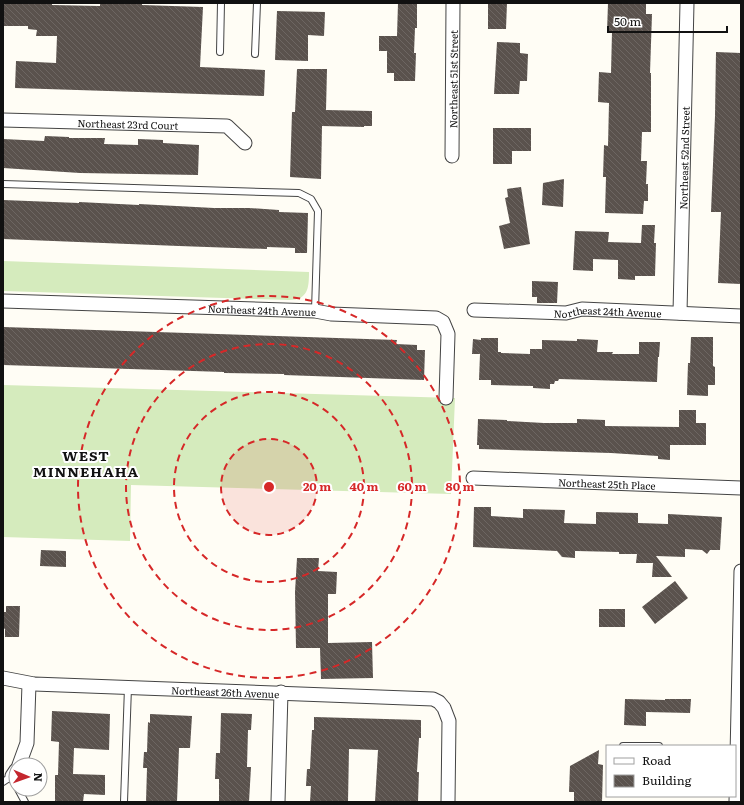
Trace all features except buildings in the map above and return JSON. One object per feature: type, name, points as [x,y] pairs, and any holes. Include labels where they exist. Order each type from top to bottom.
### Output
[{"type":"street","name":"Northeast 51st Street","points":[[452,156],[453,3]]},
{"type":"street","name":"Northeast 52nd Street","points":[[680,313],[687,3]]},
{"type":"street","name":"Northeast 23rd Court","points":[[3,120],[227,126],[245,143]]},
{"type":"street","name":"Northeast 24th Avenue","points":[[3,301],[315,311],[331,314],[436,318],[443,322],[448,334],[446,398]]},
{"type":"street","name":"Northeast 24th Avenue","points":[[474,310],[566,313],[582,310],[741,316]]},
{"type":"street","name":"Northeast 25th Place","points":[[473,478],[741,488]]},
{"type":"street","points":[[736,802],[741,571]]},
{"type":"street","name":"Northeast 26th Avenue","points":[[3,678],[29,684],[281,692],[428,698],[436,700],[444,708],[450,726],[448,802]]},
{"type":"street","points":[[22,757],[26,743],[29,684]]},
{"type":"street","points":[[278,802],[281,692]]},
{"type":"lane","points":[[220,52],[221,3]]},
{"type":"lane","points":[[255,54],[257,3]]},
{"type":"lane","points":[[3,184],[299,193],[311,199],[318,211],[315,311]]},
{"type":"lane","points":[[124,802],[128,687]]},
{"type":"green space","points":[[3,261],[309,272],[309,278],[308,288],[304,295],[300,298],[289,300],[3,291]]},
{"type":"green space","points":[[3,385],[455,398],[451,494],[131,485],[130,541],[3,537]]},
{"type":"district","name":"WEST MINNEHAHA","points":[[86,464]]}]
